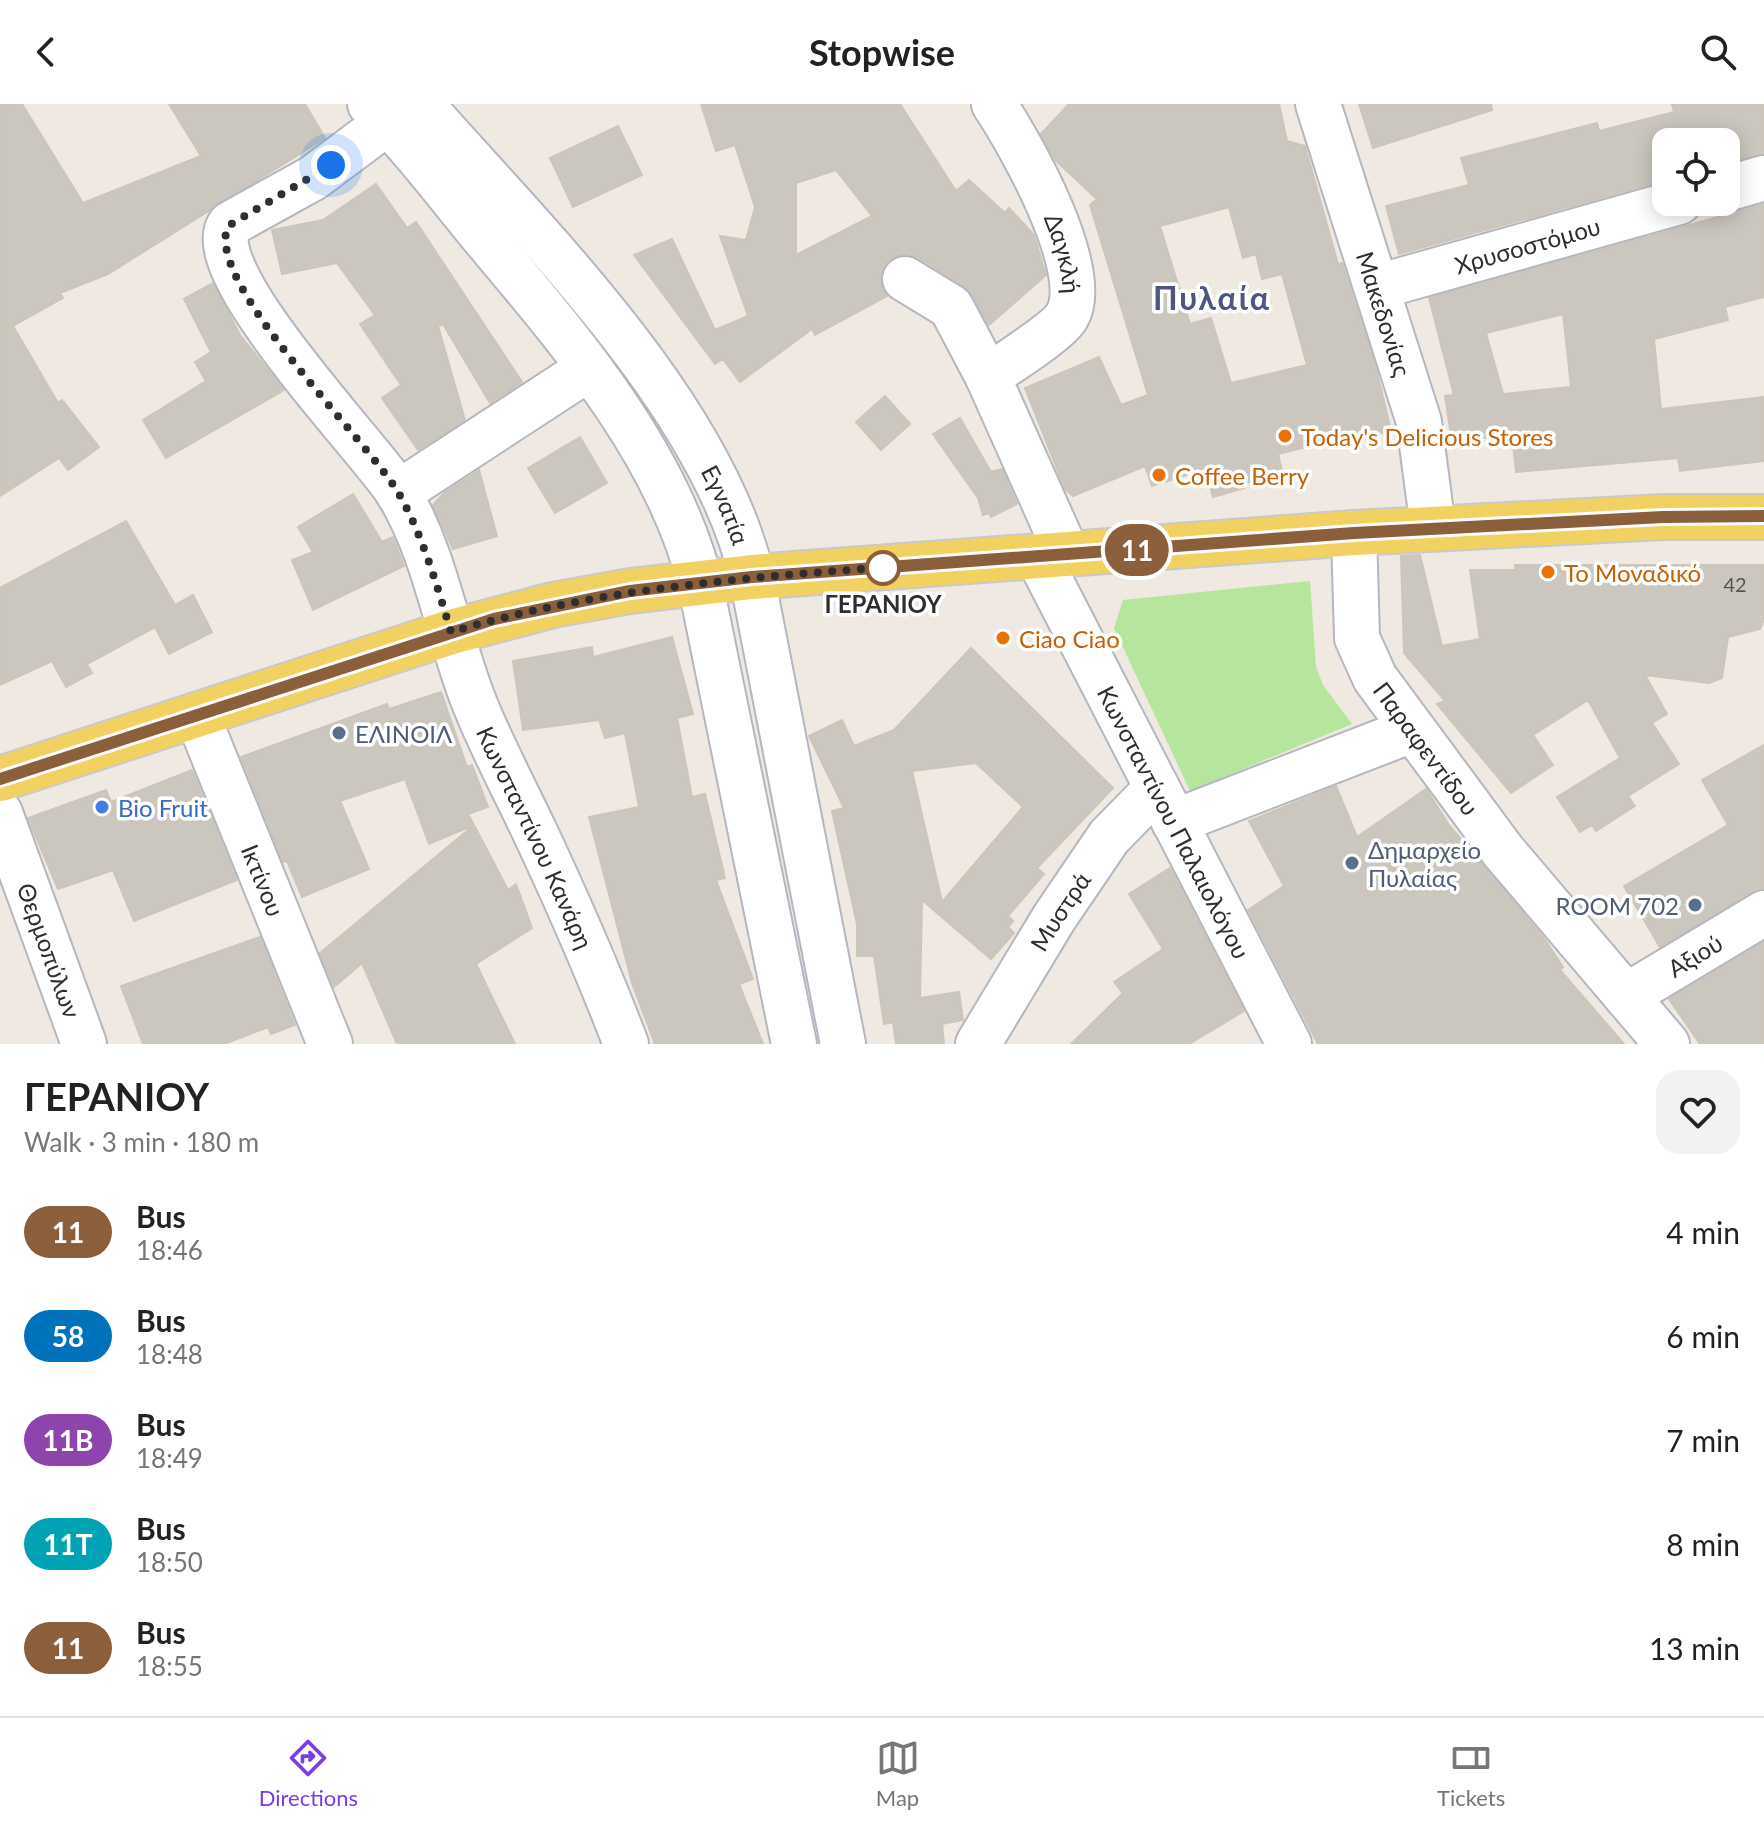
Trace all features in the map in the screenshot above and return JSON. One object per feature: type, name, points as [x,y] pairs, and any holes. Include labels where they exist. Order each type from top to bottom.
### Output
[{"type":"main road","points":[[0,779],[451,632],[575,600],[752,577],[1354,533],[1663,517],[1764,517]]},
{"type":"street","name":"Δαγκλή","points":[[988,377],[1061,323],[1070,307],[1071,291],[1065,253],[1038,180],[994,104]]},
{"type":"street","name":"Μακεδονίας","points":[[1318,104],[1419,422],[1433,528]]},
{"type":"street","name":"Κωνσταντίνου Κανάρη","points":[[393,110],[313,178],[227,228],[228,261],[241,289],[398,493],[424,552],[475,704],[553,871],[626,1044]]},
{"type":"street","name":"Εγνατία","points":[[393,110],[588,369],[670,497],[689,540],[794,1044]]},
{"type":"street","name":"Εγνατία","points":[[393,110],[632,345],[696,447],[732,514],[752,577],[843,1044]]},
{"type":"street","points":[[1740,185],[1764,178]]},
{"type":"street","name":"Χρυσοστόμου","points":[[1377,287],[1652,210]]},
{"type":"street","points":[[905,279],[951,307],[988,377],[1053,556]]},
{"type":"street","points":[[398,493],[588,369]]},
{"type":"street","name":"Παραφεντίδου","points":[[1354,533],[1359,647],[1375,678],[1503,851],[1667,1044]]},
{"type":"street","name":"Κωνσταντίνου Παλαιολόγου","points":[[1053,556],[1165,805],[1289,1044]]},
{"type":"street","name":"Ικτίνου","points":[[197,715],[330,1044]]},
{"type":"street","points":[[1165,805],[1412,730]]},
{"type":"street","name":"Μυστρά","points":[[978,1044],[1054,918],[1109,837],[1165,805]]},
{"type":"street","name":"Θερμοπύλων","points":[[0,813],[84,1044]]},
{"type":"street","name":"Αξιού","points":[[1626,996],[1764,913]]},
{"type":"green space","points":[[1310,581],[1316,667],[1323,685],[1352,724],[1190,791],[1114,628],[1123,600]]},
{"type":"building","points":[[0,104],[22,104],[83,203],[201,156],[169,104],[305,104],[325,138],[108,274],[60,293],[63,298],[13,326],[58,403],[62,400],[99,447],[68,470],[59,458],[0,496]]},
{"type":"building","points":[[701,104],[900,104],[956,191],[969,180],[1005,213],[1009,208],[1034,235],[1046,275],[989,325],[964,286],[917,257],[906,254],[894,257],[884,265],[880,278],[887,296],[815,335],[812,329],[740,382],[723,359],[715,364],[634,255],[672,239],[715,330],[748,316],[720,236],[746,240],[755,207],[735,145],[716,151]],"holes":[[[836,170],[872,216],[796,255],[796,183]]]},
{"type":"building","points":[[1069,104],[1279,104],[1287,141],[1305,146],[1338,264],[1342,263],[1376,368],[1391,431],[1352,441],[1351,436],[1278,454],[1283,475],[1243,483],[1244,488],[1213,497],[1205,469],[1152,486],[1145,466],[1073,496],[1065,489],[1025,388],[1099,357],[1121,405],[1148,395],[1090,205],[1097,199],[1055,160],[1041,134]],"holes":[[[1229,207],[1243,258],[1256,254],[1262,279],[1282,274],[1307,365],[1231,383],[1211,318],[1190,324],[1160,226]]]},
{"type":"building","points":[[1359,104],[1491,104],[1492,110],[1373,148]]},
{"type":"building","points":[[1672,104],[1764,104],[1764,154],[1740,160],[1740,128],[1652,128],[1652,184],[1399,254],[1386,206],[1469,185],[1461,158],[1597,123],[1599,131],[1674,112]]},
{"type":"building","points":[[618,126],[642,175],[573,207],[550,158]]},
{"type":"building","points":[[376,184],[407,228],[416,222],[522,382],[490,403],[443,324],[438,326],[465,420],[418,450],[382,398],[401,385],[360,324],[375,315],[337,263],[282,274],[272,230],[323,220]]},
{"type":"building","points":[[1764,204],[1764,297],[1725,307],[1728,320],[1654,339],[1661,409],[1764,397],[1764,461],[1680,471],[1678,458],[1516,472],[1512,434],[1452,442],[1445,396],[1454,395],[1429,298],[1721,216],[1740,216],[1740,211]],"holes":[[[1563,314],[1571,387],[1503,394],[1486,333]]]},
{"type":"building","points":[[213,283],[240,335],[284,390],[166,458],[143,420],[206,381],[195,362],[211,352],[184,299]]},
{"type":"building","points":[[885,396],[910,424],[881,450],[856,422]]},
{"type":"building","points":[[960,418],[991,472],[1002,469],[1017,504],[991,517],[989,513],[983,515],[978,498],[933,434]]},
{"type":"building","points":[[580,437],[607,483],[555,513],[528,468]]},
{"type":"building","points":[[479,470],[497,536],[453,549],[433,505],[445,492]]},
{"type":"building","points":[[353,494],[382,542],[393,537],[404,566],[313,610],[292,560],[313,552],[298,527]]},
{"type":"building","points":[[126,521],[175,605],[193,595],[212,632],[169,654],[155,627],[87,664],[92,673],[66,687],[52,661],[0,685],[0,588]]},
{"type":"building","points":[[1420,555],[1442,646],[1480,639],[1470,570],[1516,570],[1515,565],[1764,565],[1764,619],[1760,629],[1728,637],[1722,678],[1709,683],[1645,675],[1667,714],[1652,723],[1679,764],[1628,796],[1635,806],[1596,831],[1592,825],[1580,832],[1557,797],[1620,758],[1588,700],[1533,735],[1553,765],[1511,793],[1437,704],[1445,701],[1404,653],[1401,556]]},
{"type":"building","points":[[672,637],[693,714],[677,718],[692,797],[705,794],[725,878],[716,880],[753,979],[739,984],[763,1044],[655,1044],[632,983],[589,817],[639,807],[625,733],[605,738],[599,720],[523,730],[513,661],[592,647],[593,657]]},
{"type":"building","points":[[971,648],[1113,788],[1037,868],[1044,874],[1008,916],[1013,921],[1008,927],[1014,933],[991,959],[922,900],[920,998],[959,992],[963,1020],[942,1024],[944,1044],[896,1044],[893,1022],[884,1024],[874,956],[857,956],[857,924],[832,811],[844,808],[809,736],[842,720],[854,746],[894,730]],"holes":[[[976,763],[1023,807],[942,902],[912,771]]]},
{"type":"building","points":[[441,692],[467,767],[472,765],[488,807],[468,814],[474,825],[429,844],[405,779],[340,801],[369,869],[302,897],[287,861],[283,862],[241,757],[387,704],[389,709]]},
{"type":"building","points":[[1764,745],[1764,888],[1751,892],[1660,947],[1624,886],[1728,825],[1702,780]]},
{"type":"building","points":[[192,770],[237,880],[134,921],[113,870],[58,889],[28,818],[106,790],[111,802]]},
{"type":"building","points":[[1336,786],[1357,837],[1426,789],[1449,825],[1544,938],[1563,967],[1560,970],[1624,1044],[1318,1044],[1248,910],[1284,886],[1249,821]]},
{"type":"building","points":[[474,825],[508,890],[516,884],[532,928],[476,964],[515,1044],[397,1044],[362,963],[334,987],[320,953]]},
{"type":"building","points":[[1170,868],[1244,1011],[1189,1044],[1071,1044],[1123,993],[1114,982],[1163,949],[1129,894]]},
{"type":"building","points":[[260,937],[295,1025],[271,1034],[268,1027],[224,1044],[143,1044],[121,986]]},
{"type":"building","points":[[1764,942],[1764,1044],[1700,1044],[1669,999]]},
{"type":"bus line","name":"11","points":[[0,779],[253,694],[494,619],[630,591],[752,577],[1354,533],[1663,517],[1764,516]]},
{"type":"place","name":"Today's Delicious Stores","points":[[1285,436]]},
{"type":"place","name":"Coffee Berry","points":[[1159,475]]},
{"type":"place","name":"ΓΕΡΑΝΙΟΥ","points":[[883,568]]},
{"type":"place","name":"Το Μοναδικό","points":[[1548,572]]},
{"type":"place","name":"Ciao Ciao","points":[[1003,638]]},
{"type":"place","name":"ΕΛΙΝΟΙΛ","points":[[339,733]]},
{"type":"place","name":"Bio Fruit","points":[[102,807]]},
{"type":"place","name":"Δημαρχείο Πυλαίας","points":[[1352,863]]},
{"type":"place","name":"ROOM 702","points":[[1695,905]]},
{"type":"district","name":"Πυλαία","points":[[1212,297]]},
{"type":"route","points":[[331,165],[298,188],[228,226],[225,234],[228,261],[250,303],[398,493],[424,552],[451,632],[528,610],[630,591],[700,582],[889,567],[883,568]]}]
